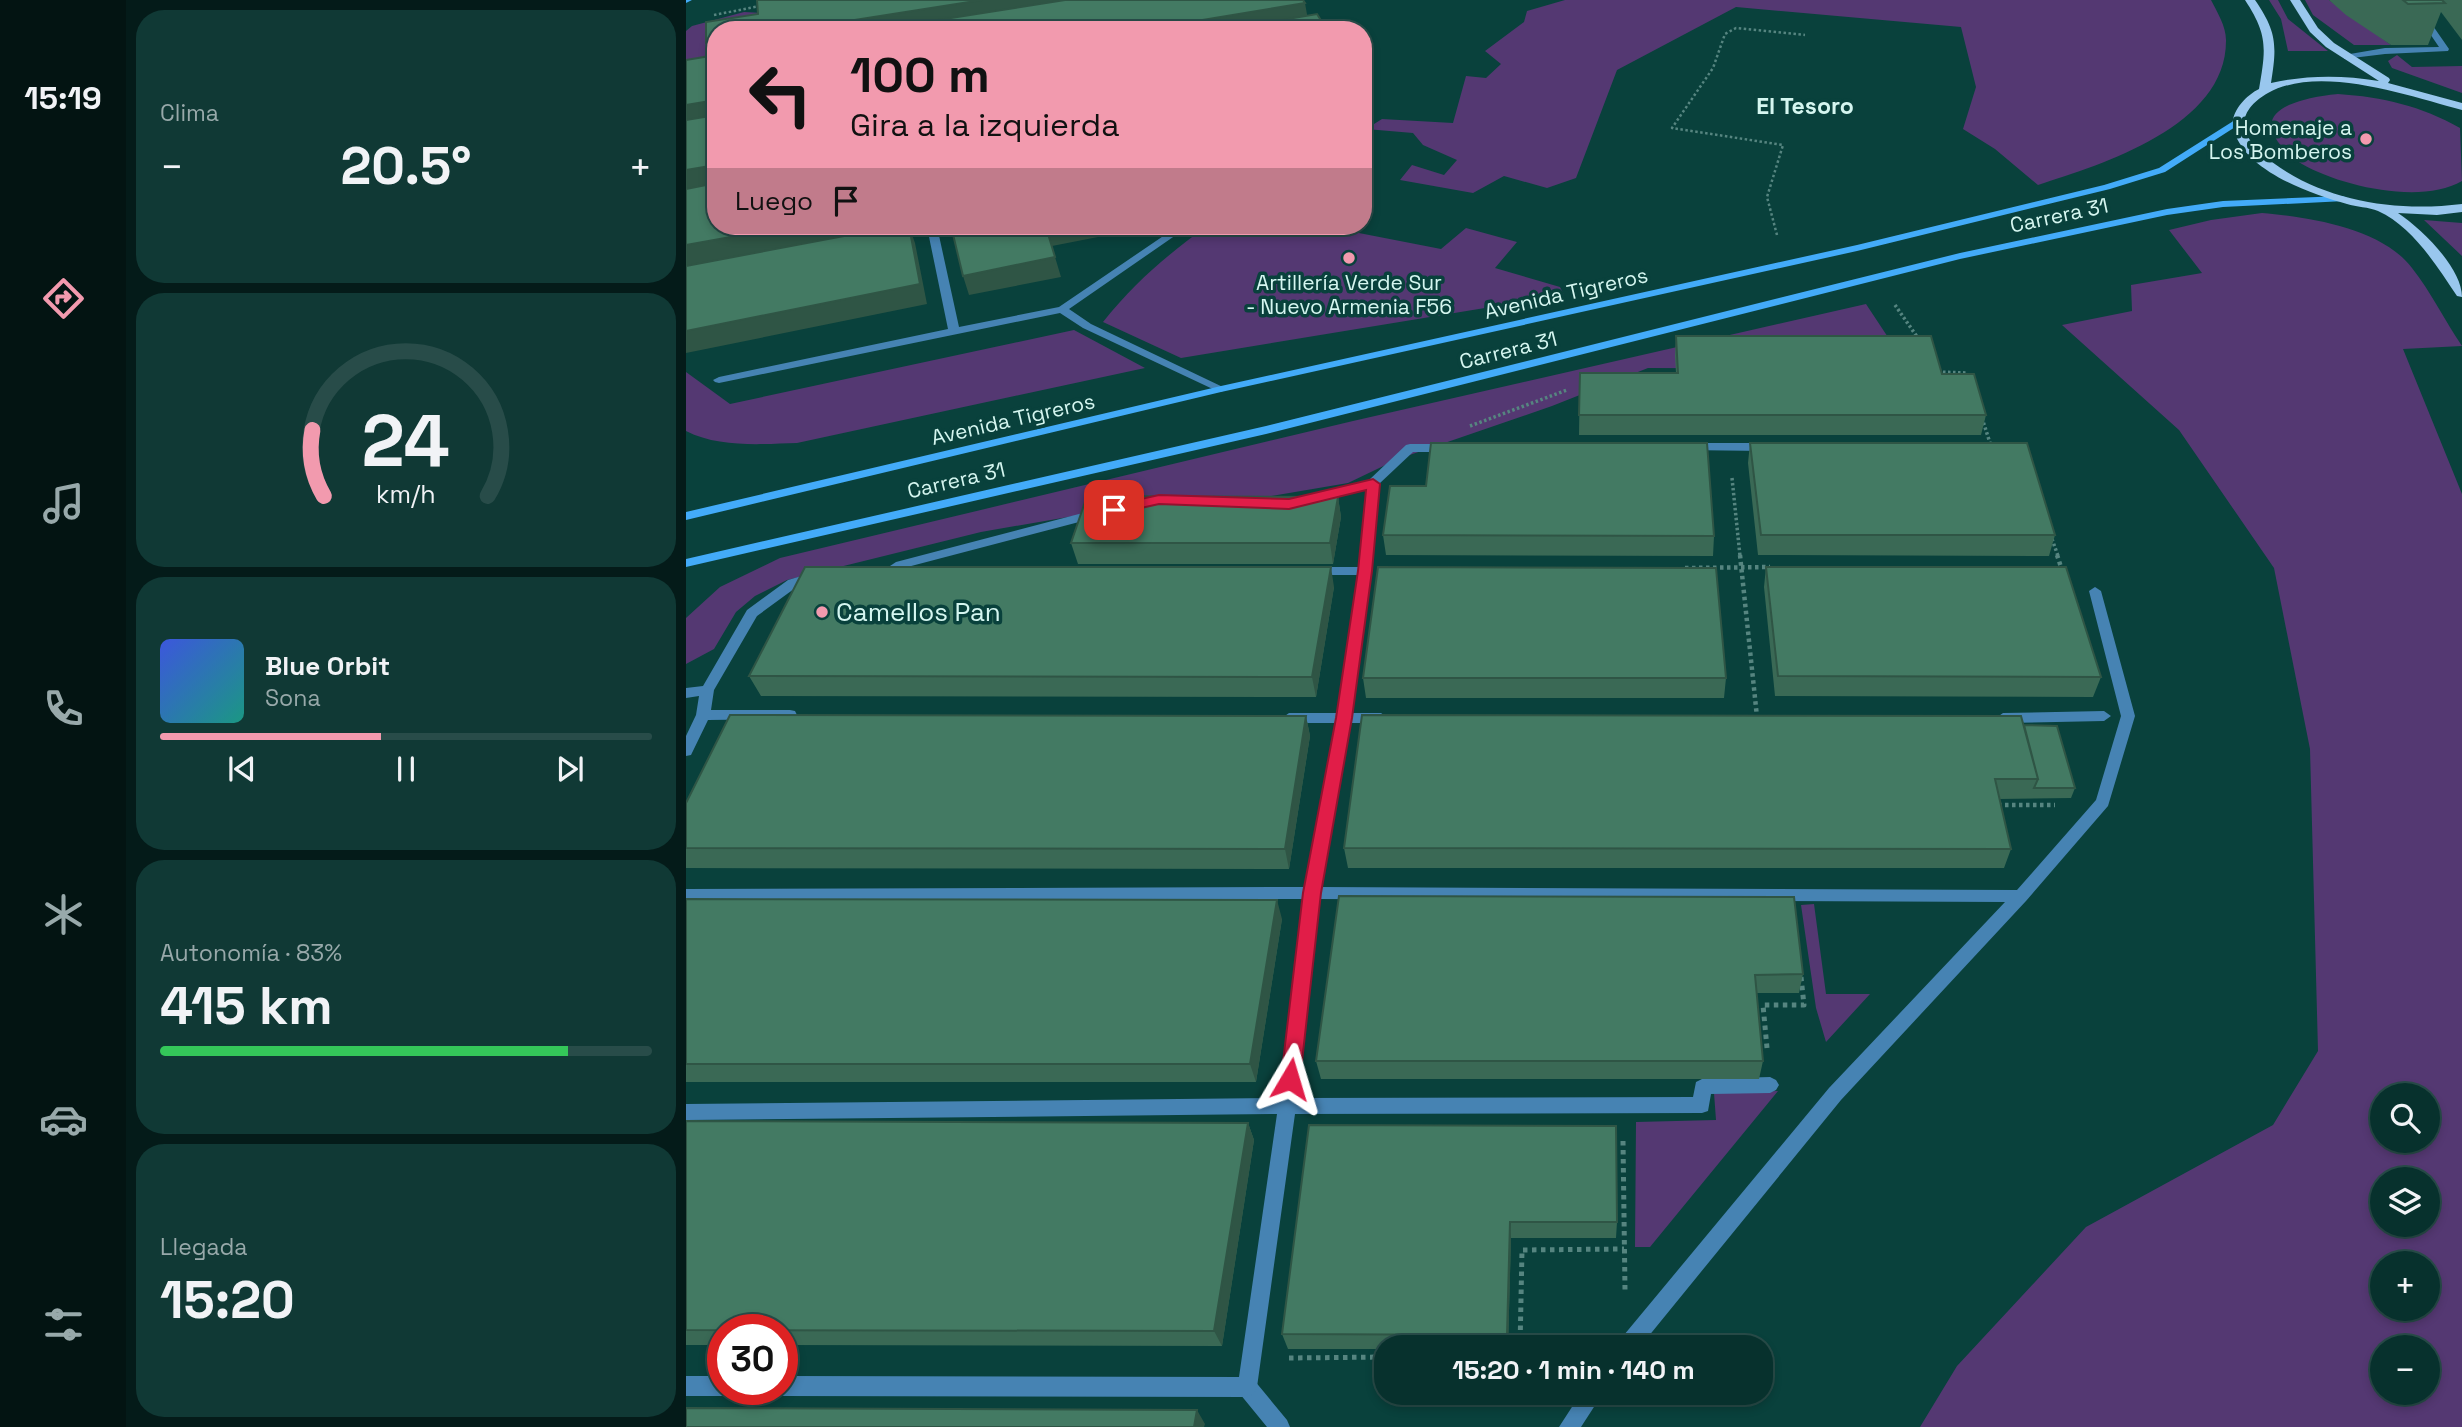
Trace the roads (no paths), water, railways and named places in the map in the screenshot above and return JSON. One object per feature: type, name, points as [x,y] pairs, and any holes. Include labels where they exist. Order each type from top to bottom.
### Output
[{"type":"main road","points":[[2250,0],[2266,24],[2270,58],[2264,91]]},
{"type":"main road","points":[[2295,0],[2314,30],[2347,57],[2394,85]]},
{"type":"main road","points":[[2462,107],[2394,85],[2321,79],[2290,83],[2264,91],[2245,105],[2238,122],[2241,136],[2250,150],[2287,178],[2342,199],[2375,206],[2430,211],[2462,208]]},
{"type":"main road","name":"Avenida Tigreros","points":[[686,516],[1221,389],[1794,262],[2107,187],[2162,170],[2238,122]]},
{"type":"main road","name":"Carrera 31","points":[[686,563],[1266,430],[1960,256],[2167,212],[2223,205],[2342,199]]},
{"type":"main road","points":[[2375,206],[2403,220],[2418,235],[2462,293]]},
{"type":"street","points":[[2347,57],[2394,50],[2445,49],[2411,0]]},
{"type":"street","points":[[878,239],[896,235]]},
{"type":"street","points":[[934,235],[954,330]]},
{"type":"street","points":[[719,380],[1062,309],[1171,235]]},
{"type":"street","points":[[1062,309],[1087,326],[1221,389]]},
{"type":"street","points":[[1675,447],[1784,447]]},
{"type":"street","points":[[1289,504],[1373,484],[1410,448],[1463,448]]},
{"type":"street","points":[[1279,1427],[1247,1387],[1287,1106],[1312,893],[1344,718],[1365,571],[1373,484]]},
{"type":"street","points":[[950,567],[890,567],[1108,511]]},
{"type":"street","points":[[1298,571],[1365,571]]},
{"type":"street","points":[[686,751],[704,715],[708,690],[752,613],[793,583],[810,577],[835,574]]},
{"type":"street","points":[[1637,1335],[1835,1094],[2021,896],[2103,802],[2128,716],[2095,591]]},
{"type":"street","points":[[686,693],[708,690]]},
{"type":"street","points":[[704,715],[801,715]]},
{"type":"street","points":[[1985,718],[2104,716]]},
{"type":"street","points":[[1274,718],[1399,718]]},
{"type":"street","points":[[686,895],[1312,893],[2021,896]]},
{"type":"street","points":[[686,1112],[1702,1105],[1702,1087],[1770,1085]]},
{"type":"street","points":[[686,1386],[707,1386]]},
{"type":"street","points":[[798,1386],[1247,1387]]},
{"type":"street","points":[[1569,1427],[1585,1405]]},
{"type":"place","name":"Homenaje a Los Bomberos","points":[[2366,139]]},
{"type":"place","name":"Artillería Verde Sur - Nuevo Armenia F56","points":[[1349,258]]},
{"type":"place","name":"Camellos Pan","points":[[822,612]]},
{"type":"district","name":"El Tesoro","points":[[1805,106]]}]
